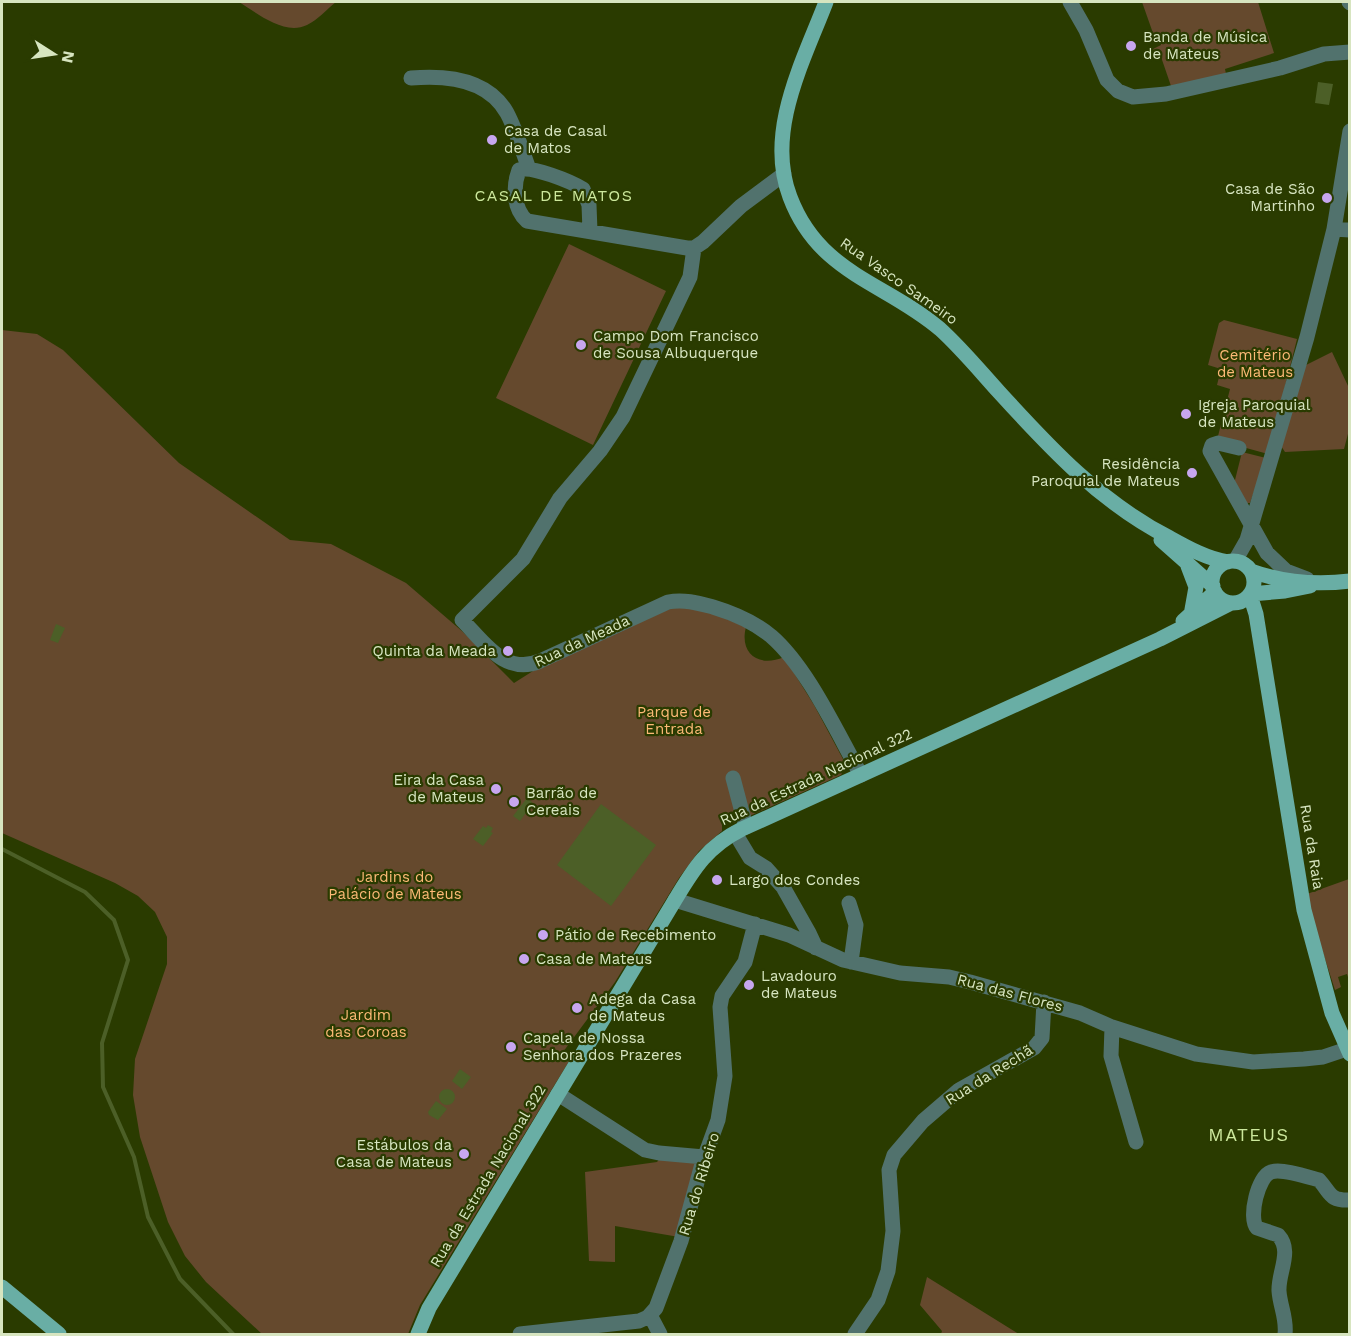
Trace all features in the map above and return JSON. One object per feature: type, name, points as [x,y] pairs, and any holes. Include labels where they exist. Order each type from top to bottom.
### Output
[{"type":"main road","name":"Rua Vasco Sameiro","points":[[826,2],[788,104],[783,137],[783,174],[802,222],[820,247],[847,271],[939,329],[1059,457],[1089,484],[1146,526]]},
{"type":"main road","points":[[1146,526],[1214,589],[1224,602],[1241,602],[1250,594],[1254,583],[1240,565],[1222,564],[1214,574],[1214,589],[1191,615],[1160,639]]},
{"type":"main road","points":[[1146,526],[1206,556],[1276,578],[1324,583]]},
{"type":"main road","points":[[1187,563],[1196,587],[1191,615]]},
{"type":"main road","points":[[1250,594],[1350,581]]},
{"type":"main road","points":[[1257,622],[1268,604],[1285,591]]},
{"type":"main road","name":"Rua da Raia","points":[[1250,594],[1257,622],[1304,910],[1332,1013],[1348,1052]]},
{"type":"main road","points":[[1160,639],[1233,603]]},
{"type":"main road","points":[[1233,603],[1252,620],[1260,640]]},
{"type":"main road","name":"Rua da Estrada Nacional 322","points":[[418,1335],[429,1308],[675,900],[706,854],[741,830],[1160,639]]},
{"type":"main road","points":[[2,1287],[59,1335]]},
{"type":"street","points":[[1070,2],[1086,30],[1107,80],[1118,91],[1133,97],[1166,94],[1280,68],[1324,54],[1350,52]]},
{"type":"street","points":[[411,78],[460,80],[483,90],[507,113],[530,169]]},
{"type":"street","points":[[1240,565],[1307,336],[1334,229],[1350,131]]},
{"type":"street","points":[[590,231],[589,205],[583,189],[530,169],[521,168],[517,177],[516,204],[524,219],[536,224],[684,248],[694,248],[741,206],[783,174]]},
{"type":"street","points":[[1334,229],[1350,230]]},
{"type":"street","name":"Rua da Meada","points":[[694,248],[690,277],[623,417],[600,451],[556,504],[523,559],[462,620],[496,655],[509,663],[522,666],[540,661],[668,602],[686,601],[726,611],[761,630],[788,654],[815,694],[861,775]]},
{"type":"street","points":[[1239,448],[1218,443],[1212,445],[1210,451],[1267,554],[1281,568],[1296,576],[1324,583]]},
{"type":"street","points":[[734,778],[741,830],[748,856],[767,868],[783,887],[816,948]]},
{"type":"street","name":"Rua das Flores","points":[[675,900],[798,938],[834,957],[900,973],[960,979],[1088,1015],[1113,1028],[1196,1054],[1236,1061],[1304,1059],[1348,1052]]},
{"type":"street","points":[[849,903],[856,925],[851,962]]},
{"type":"street","name":"Rua do Ribeiro","points":[[651,1315],[682,1237],[704,1157],[717,1125],[725,1066],[720,1004],[723,993],[745,962],[755,924]]},
{"type":"street","name":"Rua da Rechã","points":[[855,1335],[878,1300],[888,1271],[893,1231],[889,1170],[894,1155],[923,1121],[959,1090],[1034,1048],[1042,1038],[1044,1030],[1044,1002]]},
{"type":"street","points":[[1113,1028],[1110,1044],[1111,1056],[1136,1142]]},
{"type":"street","points":[[558,1094],[649,1151],[704,1157]]},
{"type":"street","points":[[1285,1335],[1279,1287],[1285,1256],[1284,1245],[1278,1235],[1257,1228],[1253,1219],[1261,1182],[1265,1175],[1272,1171],[1299,1175],[1319,1180],[1329,1195],[1336,1199],[1350,1200]]},
{"type":"street","points":[[520,1335],[631,1322],[651,1315],[660,1335]]},
{"type":"green space","points":[[239,2],[336,2],[307,25],[289,28],[271,22]]},
{"type":"green space","points":[[1142,2],[1258,2],[1274,53],[1225,69],[1226,74],[1171,86],[1159,51],[1155,53],[1153,49],[1161,45],[1160,41],[1151,42],[1149,38],[1154,36]]},
{"type":"green space","name":"Campo Dom Francisco de Sousa Albuquerque","points":[[569,244],[666,291],[593,445],[496,398]]},
{"type":"green space","name":"Cemitério de Mateus","points":[[1224,320],[1297,339],[1268,454],[1217,440],[1230,389],[1217,385],[1221,369],[1208,365],[1219,323]]},
{"type":"green space","name":"Jardins do Palácio de Mateus","points":[[2,330],[37,334],[63,350],[179,463],[290,540],[331,544],[406,583],[463,632],[514,683],[533,671],[653,613],[678,607],[703,609],[746,627],[745,645],[753,656],[767,661],[784,657],[814,705],[844,761],[845,766],[841,775],[734,823],[730,820],[722,825],[722,831],[699,851],[679,878],[615,982],[563,1052],[571,1058],[420,1305],[408,1334],[262,1334],[206,1282],[185,1256],[168,1222],[140,1137],[133,1095],[135,1059],[167,964],[167,937],[155,912],[138,896],[115,883],[2,833]]},
{"type":"green space","points":[[1332,352],[1349,388],[1349,430],[1344,449],[1285,452],[1281,446],[1304,366]]},
{"type":"green space","points":[[1242,452],[1266,458],[1250,503],[1246,503],[1234,484]]},
{"type":"green space","points":[[1349,879],[1349,980],[1347,974],[1338,977],[1341,987],[1335,990],[1314,925],[1307,894]]},
{"type":"green space","points":[[662,1156],[700,1158],[679,1237],[615,1226],[615,1262],[589,1261],[585,1172],[657,1162]]},
{"type":"green space","points":[[927,1277],[1019,1334],[941,1334],[942,1331],[920,1305]]},
{"type":"shaded area","points":[[1318,82],[1333,84],[1329,105],[1315,103]]},
{"type":"shaded area","points":[[56,624],[65,628],[58,643],[50,640]]},
{"type":"shaded area","points":[[527,798],[533,803],[520,821],[513,816]]},
{"type":"shaded area","points":[[601,804],[656,845],[611,906],[557,865]]},
{"type":"shaded area","points":[[488,825],[493,828],[491,832],[493,833],[483,846],[473,839],[483,826],[486,828]]},
{"type":"shaded area","points":[[460,1069],[471,1077],[462,1089],[452,1081]]},
{"type":"shaded area","points":[[447,1089],[453,1091],[455,1097],[453,1103],[447,1105],[441,1103],[439,1097],[441,1091]]},
{"type":"shaded area","points":[[436,1101],[447,1109],[438,1120],[428,1112]]},
{"type":"waterway","points":[[2,849],[85,892],[114,920],[128,960],[102,1043],[103,1087],[134,1157],[148,1217],[180,1279],[233,1334]]},
{"type":"place","name":"Banda de Música de Mateus","points":[[1131,46]]},
{"type":"place","name":"Casa de Casal de Matos","points":[[492,140]]},
{"type":"place","name":"Casa de São Martinho","points":[[1327,198]]},
{"type":"place","name":"Campo Dom Francisco de Sousa Albuquerque","points":[[581,345]]},
{"type":"place","name":"Igreja Paroquial de Mateus","points":[[1186,414]]},
{"type":"place","name":"Residência Paroquial de Mateus","points":[[1192,473]]},
{"type":"place","name":"Quinta da Meada","points":[[508,651]]},
{"type":"place","name":"Eira da Casa de Mateus","points":[[496,789]]},
{"type":"place","name":"Barrão de Cereais","points":[[514,802]]},
{"type":"place","name":"Largo dos Condes","points":[[717,880]]},
{"type":"place","name":"Pátio de Recebimento","points":[[543,935]]},
{"type":"place","name":"Casa de Mateus","points":[[524,959]]},
{"type":"place","name":"Lavadouro de Mateus","points":[[749,985]]},
{"type":"place","name":"Adega da Casa de Mateus","points":[[577,1008]]},
{"type":"place","name":"Capela de Nossa Senhora dos Prazeres","points":[[511,1047]]},
{"type":"place","name":"Estábulos da Casa de Mateus","points":[[464,1154]]},
{"type":"district","name":"CASAL DE MATOS","points":[[554,195]]},
{"type":"district","name":"MATEUS","points":[[1249,1134]]},
{"type":"park label","name":"Parque de Entrada","points":[[674,720]]},
{"type":"park label","name":"Jardim das Coroas","points":[[366,1024]]}]
